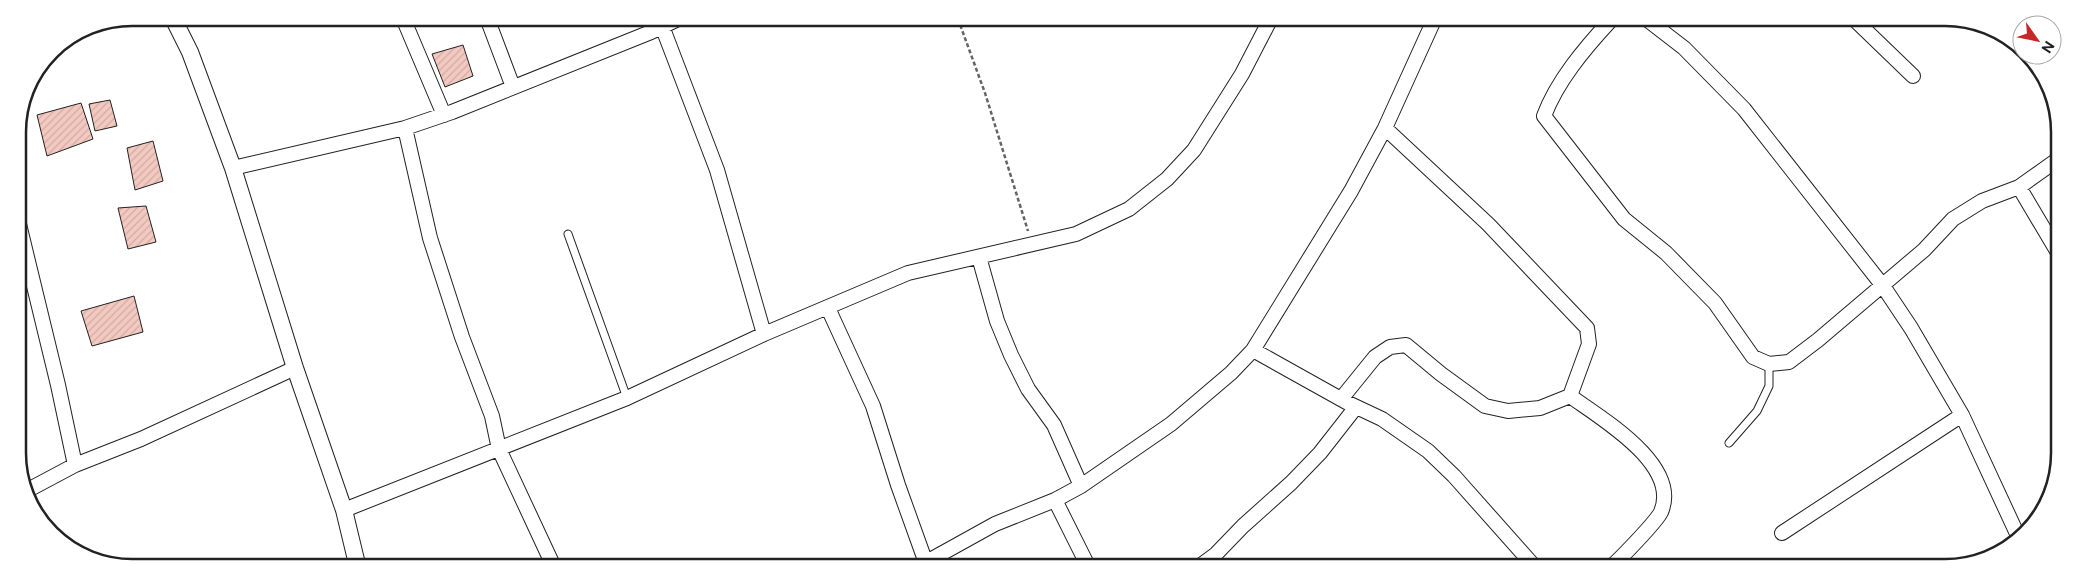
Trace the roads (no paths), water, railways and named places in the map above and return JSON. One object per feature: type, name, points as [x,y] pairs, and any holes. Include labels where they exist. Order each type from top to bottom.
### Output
[{"type":"street","points":[[177,26],[190,52],[233,168],[295,368],[344,510],[355,559]]},
{"type":"street","points":[[406,26],[444,115]]},
{"type":"street","points":[[489,26],[512,87]]},
{"type":"street","points":[[233,168],[404,128],[444,115],[662,26],[717,170],[764,334]]},
{"type":"street","points":[[344,510],[627,398],[764,334],[908,273],[1076,234],[1129,209],[1167,179],[1194,150],[1242,74],[1267,26]]},
{"type":"street","points":[[932,559],[995,524],[1055,500],[1081,486],[1171,424],[1231,372],[1253,350],[1352,191],[1385,128],[1431,26]]},
{"type":"street","points":[[1605,26],[1590,42],[1555,92],[1544,116],[1624,219],[1666,253],[1715,303],[1753,357],[1769,364],[1789,362],[1883,286],[1924,250],[1953,219],[1982,201],[2019,187],[2051,164]]},
{"type":"street","points":[[1655,26],[1684,48],[1744,109],[1883,286],[1911,328],[1962,415],[2015,532]]},
{"type":"street","points":[[1861,26],[1913,76]]},
{"type":"street","points":[[404,128],[430,238],[462,337],[492,416],[499,449],[551,559]]},
{"type":"street","points":[[1341,399],[1375,357],[1390,347],[1406,345],[1441,374],[1485,406],[1508,412],[1540,408],[1570,396],[1589,344],[1587,328],[1488,224],[1385,128]]},
{"type":"street","points":[[2019,187],[2051,241]]},
{"type":"street","points":[[979,257],[997,321],[1011,355],[1028,389],[1054,425],[1081,486]]},
{"type":"street","points":[[26,271],[58,385],[75,464]]},
{"type":"street","points":[[828,308],[873,406],[921,559]]},
{"type":"street","points":[[1253,350],[1341,399],[1382,419],[1428,451],[1454,476],[1528,559]]},
{"type":"street","points":[[33,487],[75,464],[141,439],[295,368]]},
{"type":"street","points":[[1570,396],[1623,435],[1646,457],[1657,471],[1665,491],[1660,513],[1618,559]]},
{"type":"street","points":[[1210,559],[1291,483],[1320,453],[1356,407]]},
{"type":"street","points":[[1782,533],[1962,415]]},
{"type":"street","points":[[1055,500],[1084,559]]},
{"type":"lane","points":[[568,234],[627,398]]},
{"type":"lane","points":[[1729,443],[1757,411],[1769,386],[1769,364]]}]
